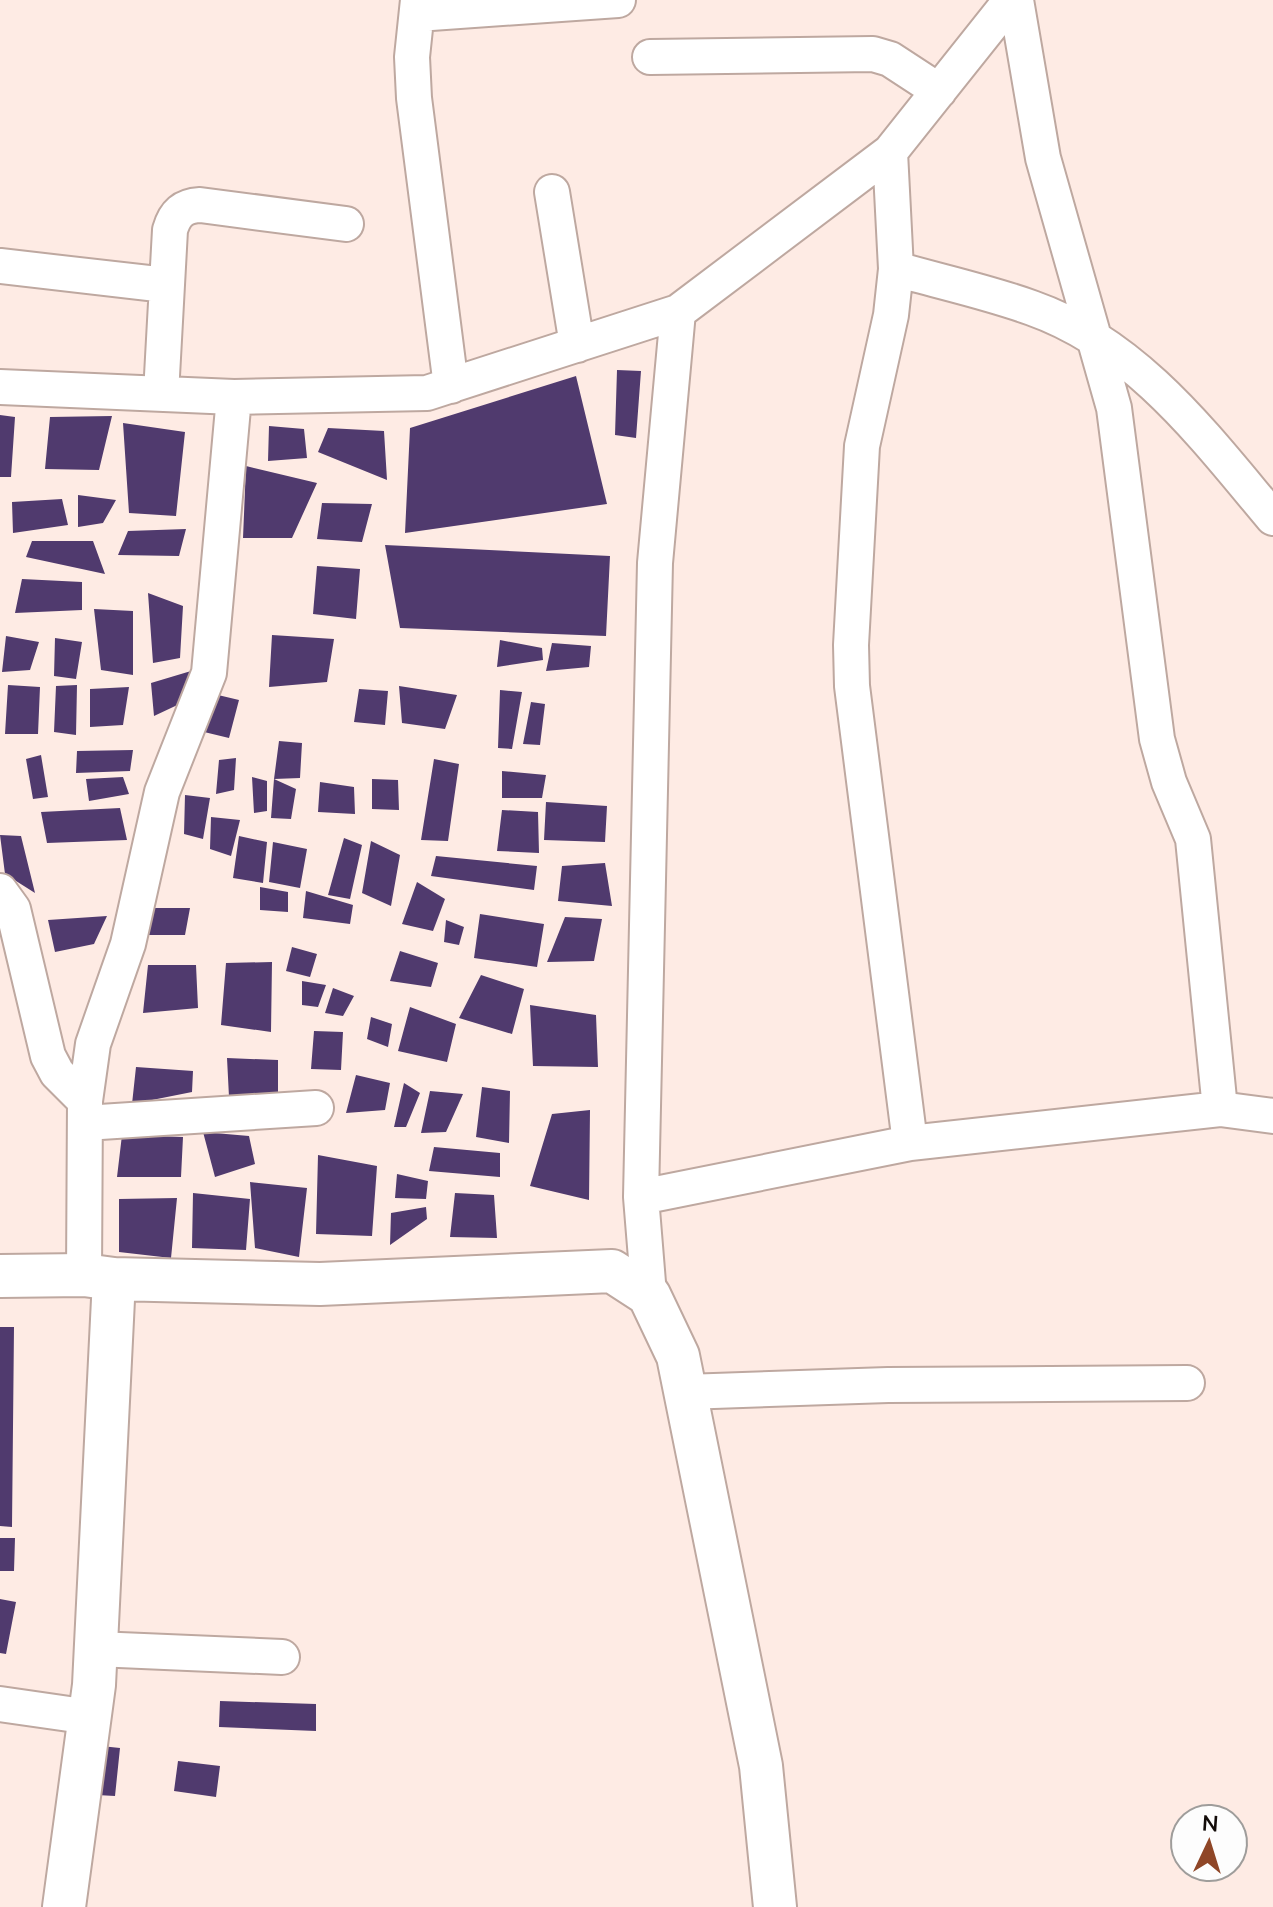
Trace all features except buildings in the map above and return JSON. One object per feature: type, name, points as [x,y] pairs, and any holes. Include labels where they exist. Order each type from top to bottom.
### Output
[{"type":"street","points":[[451,386],[414,98],[412,57],[417,7],[618,0]]},
{"type":"street","points":[[0,387],[234,397],[427,393],[678,312],[890,152],[1014,0]]},
{"type":"street","points":[[1014,0],[1043,158],[1114,408],[1157,739],[1169,782],[1193,839],[1220,1109]]},
{"type":"street","points":[[650,57],[873,54],[899,63],[939,91]]},
{"type":"street","points":[[890,152],[896,269],[891,315],[862,446],[851,658],[910,1143]]},
{"type":"street","points":[[552,192],[577,345]]},
{"type":"street","points":[[161,394],[170,230],[179,211],[187,206],[346,224]]},
{"type":"street","points":[[0,266],[166,285]]},
{"type":"street","points":[[896,269],[1033,308],[1094,338],[1171,398],[1273,518]]},
{"type":"street","points":[[678,312],[655,563],[641,1197],[649,1295],[678,1356],[761,1766],[775,1907]]},
{"type":"street","points":[[64,1907],[90,1717],[96,1649],[99,1277],[85,1112],[93,1044],[128,944],[162,792],[209,673],[234,397]]},
{"type":"street","points":[[0,891],[13,909],[48,1056],[85,1112]]},
{"type":"street","points":[[85,1112],[316,1108]]},
{"type":"street","points":[[641,1197],[910,1143],[1220,1109],[1273,1116]]},
{"type":"street","points":[[0,1276],[320,1284],[612,1271],[649,1295]]},
{"type":"street","points":[[685,1392],[888,1385],[1187,1383]]},
{"type":"street","points":[[96,1649],[282,1657]]},
{"type":"street","points":[[0,1704],[90,1717]]}]
